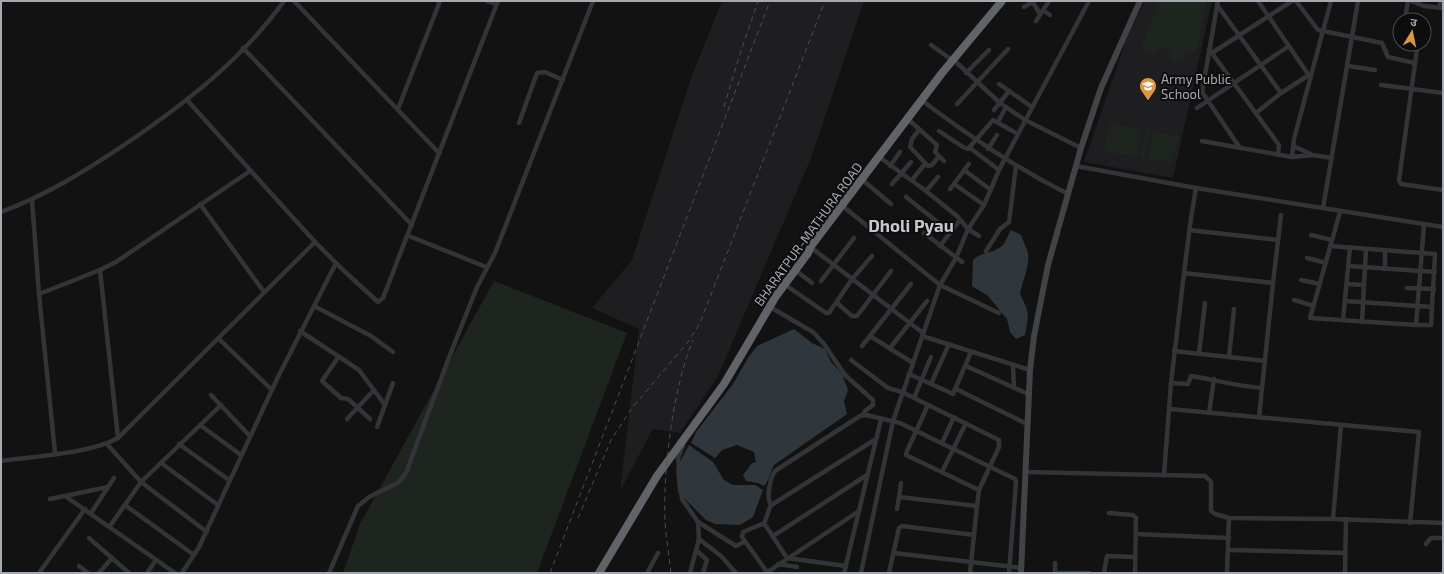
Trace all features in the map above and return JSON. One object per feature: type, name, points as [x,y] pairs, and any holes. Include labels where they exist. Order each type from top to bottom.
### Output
[{"type":"highway","name":"BHARATPUR-MATHURA ROAD","points":[[811,251],[811,246],[1002,1]]},
{"type":"highway","name":"BHARATPUR-MATHURA ROAD","points":[[954,61],[1007,1]]},
{"type":"highway","name":"BHARATPUR-MATHURA ROAD","points":[[599,573],[657,476],[724,384],[784,284],[865,182],[902,129],[910,121],[943,75]]},
{"type":"street","points":[[1,212],[32,200],[82,172],[187,100],[243,48],[284,1]]},
{"type":"street","points":[[294,1],[439,153]]},
{"type":"street","points":[[398,109],[440,1]]},
{"type":"street","points":[[187,100],[315,242],[378,302],[383,298],[409,236],[439,153],[498,2],[487,1]]},
{"type":"street","points":[[329,573],[358,506],[369,497],[398,482],[406,473],[448,360],[486,267],[495,253],[593,1]]},
{"type":"street","points":[[1024,7],[1033,1],[1042,12],[1050,15]]},
{"type":"street","points":[[1036,21],[1049,1]]},
{"type":"street","points":[[862,573],[893,421],[940,285],[956,258],[968,229],[984,205],[999,170],[1089,1]]},
{"type":"street","points":[[894,554],[970,564],[1009,567],[1022,570],[1030,370],[1034,336],[1048,265],[1081,148],[1101,88],[1140,1]]},
{"type":"street","points":[[1258,1],[1310,76]]},
{"type":"street","points":[[1211,51],[1241,35],[1292,1]]},
{"type":"street","points":[[1296,1],[1316,28],[1324,32],[1382,43],[1388,57],[1415,63]]},
{"type":"street","points":[[1292,157],[1293,146],[1310,76],[1324,32],[1331,1]]},
{"type":"street","points":[[1323,208],[1358,1]]},
{"type":"street","points":[[1407,12],[1409,1],[1424,6],[1441,8],[1441,1]]},
{"type":"street","points":[[1218,3],[1281,93]]},
{"type":"street","points":[[1218,3],[1211,51],[1202,89],[1208,101],[1240,148]]},
{"type":"street","points":[[932,45],[954,61],[1000,103],[1025,120],[1081,148]]},
{"type":"street","points":[[1197,108],[1289,46]]},
{"type":"street","points":[[243,48],[412,225]]},
{"type":"street","points":[[957,104],[1008,49]]},
{"type":"street","points":[[966,73],[989,50]]},
{"type":"street","points":[[1211,51],[1279,145],[1278,155]]},
{"type":"street","points":[[1416,52],[1399,180],[1401,184],[1443,190]]},
{"type":"street","points":[[1348,66],[1375,70]]},
{"type":"street","points":[[519,123],[537,73],[545,72],[563,80]]},
{"type":"street","points":[[1256,113],[1281,93],[1310,76]]},
{"type":"street","points":[[999,84],[1032,107]]},
{"type":"street","points":[[1381,85],[1443,93]]},
{"type":"street","points":[[994,110],[1009,91]]},
{"type":"street","points":[[924,102],[988,149],[1068,194]]},
{"type":"street","points":[[998,122],[1006,107]]},
{"type":"street","points":[[970,148],[992,120],[1018,134]]},
{"type":"street","points":[[910,121],[937,145],[935,152],[944,161]]},
{"type":"street","points":[[919,130],[912,139],[910,147],[925,164],[931,166],[939,156]]},
{"type":"street","points":[[939,131],[963,147],[970,148],[999,170]]},
{"type":"street","points":[[988,149],[997,135]]},
{"type":"street","points":[[1202,141],[1292,157],[1313,155],[1332,158]]},
{"type":"street","points":[[1293,146],[1313,155]]},
{"type":"street","points":[[890,166],[900,152]]},
{"type":"street","points":[[882,159],[926,191],[960,220],[968,229],[979,236]]},
{"type":"street","points":[[892,184],[911,162]]},
{"type":"street","points":[[912,180],[925,164]]},
{"type":"street","points":[[950,189],[969,164]]},
{"type":"street","points":[[986,251],[1000,228],[1009,222],[1016,166]]},
{"type":"street","points":[[1076,166],[1340,212],[1443,227]]},
{"type":"street","points":[[964,170],[991,190]]},
{"type":"street","points":[[39,294],[100,270],[122,258],[250,171]]},
{"type":"street","points":[[926,191],[938,177]]},
{"type":"street","points":[[865,182],[891,204]]},
{"type":"street","points":[[954,184],[984,205]]},
{"type":"street","points":[[1164,475],[1174,351],[1189,230],[1196,188]]},
{"type":"street","points":[[906,197],[950,232]]},
{"type":"street","points":[[32,200],[39,294],[55,453]]},
{"type":"street","points":[[200,204],[264,292]]},
{"type":"street","points":[[845,208],[940,285],[999,313]]},
{"type":"street","points":[[1330,246],[1436,254],[1431,325],[1310,318],[1314,306],[1330,246],[1340,212]]},
{"type":"street","points":[[1259,417],[1281,215]]},
{"type":"street","points":[[940,246],[960,220]]},
{"type":"street","points":[[1416,325],[1424,225]]},
{"type":"street","points":[[1189,230],[1278,240]]},
{"type":"street","points":[[924,233],[962,262]]},
{"type":"street","points":[[409,236],[486,267]]},
{"type":"street","points":[[1311,236],[1332,240]]},
{"type":"street","points":[[821,282],[854,238]]},
{"type":"street","points":[[1,461],[107,444],[118,438],[315,242]]},
{"type":"street","points":[[1344,320],[1350,247]]},
{"type":"street","points":[[1362,322],[1366,249]]},
{"type":"street","points":[[1385,269],[1386,250]]},
{"type":"street","points":[[811,251],[834,265],[910,323],[922,334],[1013,366],[1030,370]]},
{"type":"street","points":[[784,284],[826,313],[830,313],[852,279],[872,256]]},
{"type":"street","points":[[1307,258],[1326,263]]},
{"type":"street","points":[[182,573],[207,532],[241,454],[300,331],[336,263]]},
{"type":"street","points":[[1348,266],[1435,272]]},
{"type":"street","points":[[100,270],[118,438]]},
{"type":"street","points":[[795,270],[812,283]]},
{"type":"street","points":[[837,303],[854,317],[891,271]]},
{"type":"street","points":[[1184,273],[1273,283]]},
{"type":"street","points":[[1301,280],[1320,284]]},
{"type":"street","points":[[862,346],[911,284]]},
{"type":"street","points":[[1347,284],[1364,285]]},
{"type":"street","points":[[1407,288],[1434,289]]},
{"type":"street","points":[[1294,300],[1314,306]]},
{"type":"street","points":[[1345,301],[1432,307]]},
{"type":"street","points":[[890,348],[927,302]]},
{"type":"street","points":[[1199,354],[1205,303]]},
{"type":"street","points":[[314,306],[371,336],[393,352]]},
{"type":"street","points":[[770,307],[793,319],[816,336],[828,350],[845,375],[873,400],[873,405],[865,411],[863,415],[775,471],[770,491],[769,503],[771,505]]},
{"type":"street","points":[[1229,357],[1234,309]]},
{"type":"street","points":[[300,331],[364,374],[385,405]]},
{"type":"street","points":[[870,336],[913,362]]},
{"type":"street","points":[[219,339],[272,390]]},
{"type":"street","points":[[931,384],[948,344]]},
{"type":"street","points":[[1174,351],[1265,361]]},
{"type":"street","points":[[908,374],[953,394],[972,352]]},
{"type":"street","points":[[339,356],[322,381],[341,398],[348,399],[370,419]]},
{"type":"street","points":[[914,398],[931,356]]},
{"type":"street","points":[[851,360],[888,388],[902,392],[999,440],[1000,447],[979,490],[970,573]]},
{"type":"street","points":[[966,366],[1028,394]]},
{"type":"street","points":[[1013,366],[1014,388]]},
{"type":"street","points":[[1171,383],[1188,384],[1191,376],[1230,382],[1238,386],[1262,388]]},
{"type":"street","points":[[1209,413],[1214,380]]},
{"type":"street","points":[[377,427],[393,383]]},
{"type":"street","points":[[956,389],[1027,424]]},
{"type":"street","points":[[347,418],[374,390]]},
{"type":"street","points":[[211,395],[250,436]]},
{"type":"street","points":[[110,526],[141,482],[221,405]]},
{"type":"street","points":[[928,405],[906,455],[979,490]]},
{"type":"street","points":[[1170,409],[1419,432],[1410,523]]},
{"type":"street","points":[[863,415],[893,421],[917,430],[1013,477],[1016,480],[1025,482]]},
{"type":"street","points":[[942,443],[954,417]]},
{"type":"street","points":[[844,573],[881,419]]},
{"type":"street","points":[[942,472],[966,423]]},
{"type":"street","points":[[200,425],[241,454]]},
{"type":"street","points":[[1333,519],[1341,425]]},
{"type":"street","points":[[688,432],[678,458],[682,499],[698,522],[736,546],[744,542]]},
{"type":"street","points":[[859,511],[766,572],[742,537],[743,532],[764,524],[771,505],[876,439]]},
{"type":"street","points":[[107,444],[141,482],[207,532]]},
{"type":"street","points":[[179,444],[229,480]]},
{"type":"street","points":[[161,464],[218,506]]},
{"type":"street","points":[[1025,472],[1164,475],[1209,478],[1211,482],[1211,511],[1215,514],[1229,518],[1346,519],[1410,523],[1443,523]]},
{"type":"street","points":[[773,536],[867,475]]},
{"type":"street","points":[[90,513],[114,478]]},
{"type":"street","points":[[1009,573],[1016,480]]},
{"type":"street","points":[[897,509],[901,483]]},
{"type":"street","points":[[50,499],[108,487]]},
{"type":"street","points":[[65,496],[110,526],[174,573]]},
{"type":"street","points":[[899,498],[977,506]]},
{"type":"street","points":[[125,505],[194,555]]},
{"type":"street","points":[[39,573],[85,509]]},
{"type":"street","points":[[1109,513],[1134,516],[1136,534],[1135,573]]},
{"type":"street","points":[[1228,573],[1229,518]]},
{"type":"street","points":[[1345,573],[1346,519]]},
{"type":"street","points":[[690,573],[698,539],[698,522]]},
{"type":"street","points":[[764,524],[787,558],[846,566]]},
{"type":"street","points":[[889,573],[899,528],[902,526],[974,534]]},
{"type":"street","points":[[1136,534],[1229,538]]},
{"type":"street","points":[[89,538],[129,573]]},
{"type":"street","points":[[1426,544],[1431,538],[1443,538]]},
{"type":"street","points":[[698,539],[721,556],[736,573]]},
{"type":"street","points":[[696,550],[707,560],[703,573]]},
{"type":"street","points":[[1229,550],[1345,554]]},
{"type":"street","points":[[646,573],[658,553]]},
{"type":"street","points":[[1104,573],[1106,556],[1135,557]]},
{"type":"street","points":[[99,573],[112,558]]},
{"type":"street","points":[[147,573],[156,560]]},
{"type":"street","points":[[1055,563],[1055,573],[1089,573]]},
{"type":"street","points":[[778,564],[798,567]]},
{"type":"street","points":[[79,566],[88,573]]},
{"type":"shaded area","points":[[722,1],[864,1],[811,158],[718,376],[680,433],[653,429],[620,491],[639,329],[592,308],[632,260],[691,78]]},
{"type":"shaded area","name":"Army Public School","points":[[1145,1],[1212,1],[1173,178],[1084,162],[1129,32]]},
{"type":"shaded area","points":[[1160,1],[1207,1],[1196,52],[1184,51],[1182,61],[1170,59],[1172,53],[1167,48],[1161,47],[1152,53],[1144,51],[1142,45]]},
{"type":"shaded area","points":[[1110,123],[1141,129],[1137,157],[1104,151]]},
{"type":"shaded area","points":[[1147,127],[1150,129],[1144,159],[1140,157]]},
{"type":"shaded area","points":[[1153,131],[1179,137],[1171,162],[1149,158]]},
{"type":"shaded area","points":[[1011,230],[1021,235],[1028,255],[1028,266],[1020,294],[1028,314],[1027,322],[1025,335],[1016,339],[1010,332],[1007,319],[988,296],[972,286],[973,260],[980,255],[1000,248]]},
{"type":"shaded area","points":[[494,281],[627,333],[537,573],[343,573],[360,524]]},
{"type":"shaded area","points":[[794,329],[812,343],[825,349],[831,362],[842,374],[848,390],[844,401],[847,414],[774,465],[768,481],[764,486],[758,483],[746,481],[743,475],[752,463],[756,462],[754,452],[737,445],[722,450],[715,458],[691,443],[696,432],[733,384],[748,358],[757,346]]},
{"type":"shaded area","points":[[689,445],[713,462],[724,480],[733,485],[755,485],[763,490],[753,517],[740,525],[715,524],[706,520],[678,492],[676,469]]},
{"type":"railway","points":[[724,107],[758,1]]},
{"type":"railway","points":[[550,573],[770,1]]},
{"type":"railway","points":[[578,518],[611,440],[632,408],[688,342],[700,323],[825,1]]},
{"type":"railway","points":[[671,573],[665,521],[668,454],[675,404],[680,381],[693,340]]},
{"type":"place","name":"Army Public School","points":[[1148,101]]},
{"type":"district","name":"Dholi Pyau","points":[[911,226]]}]
